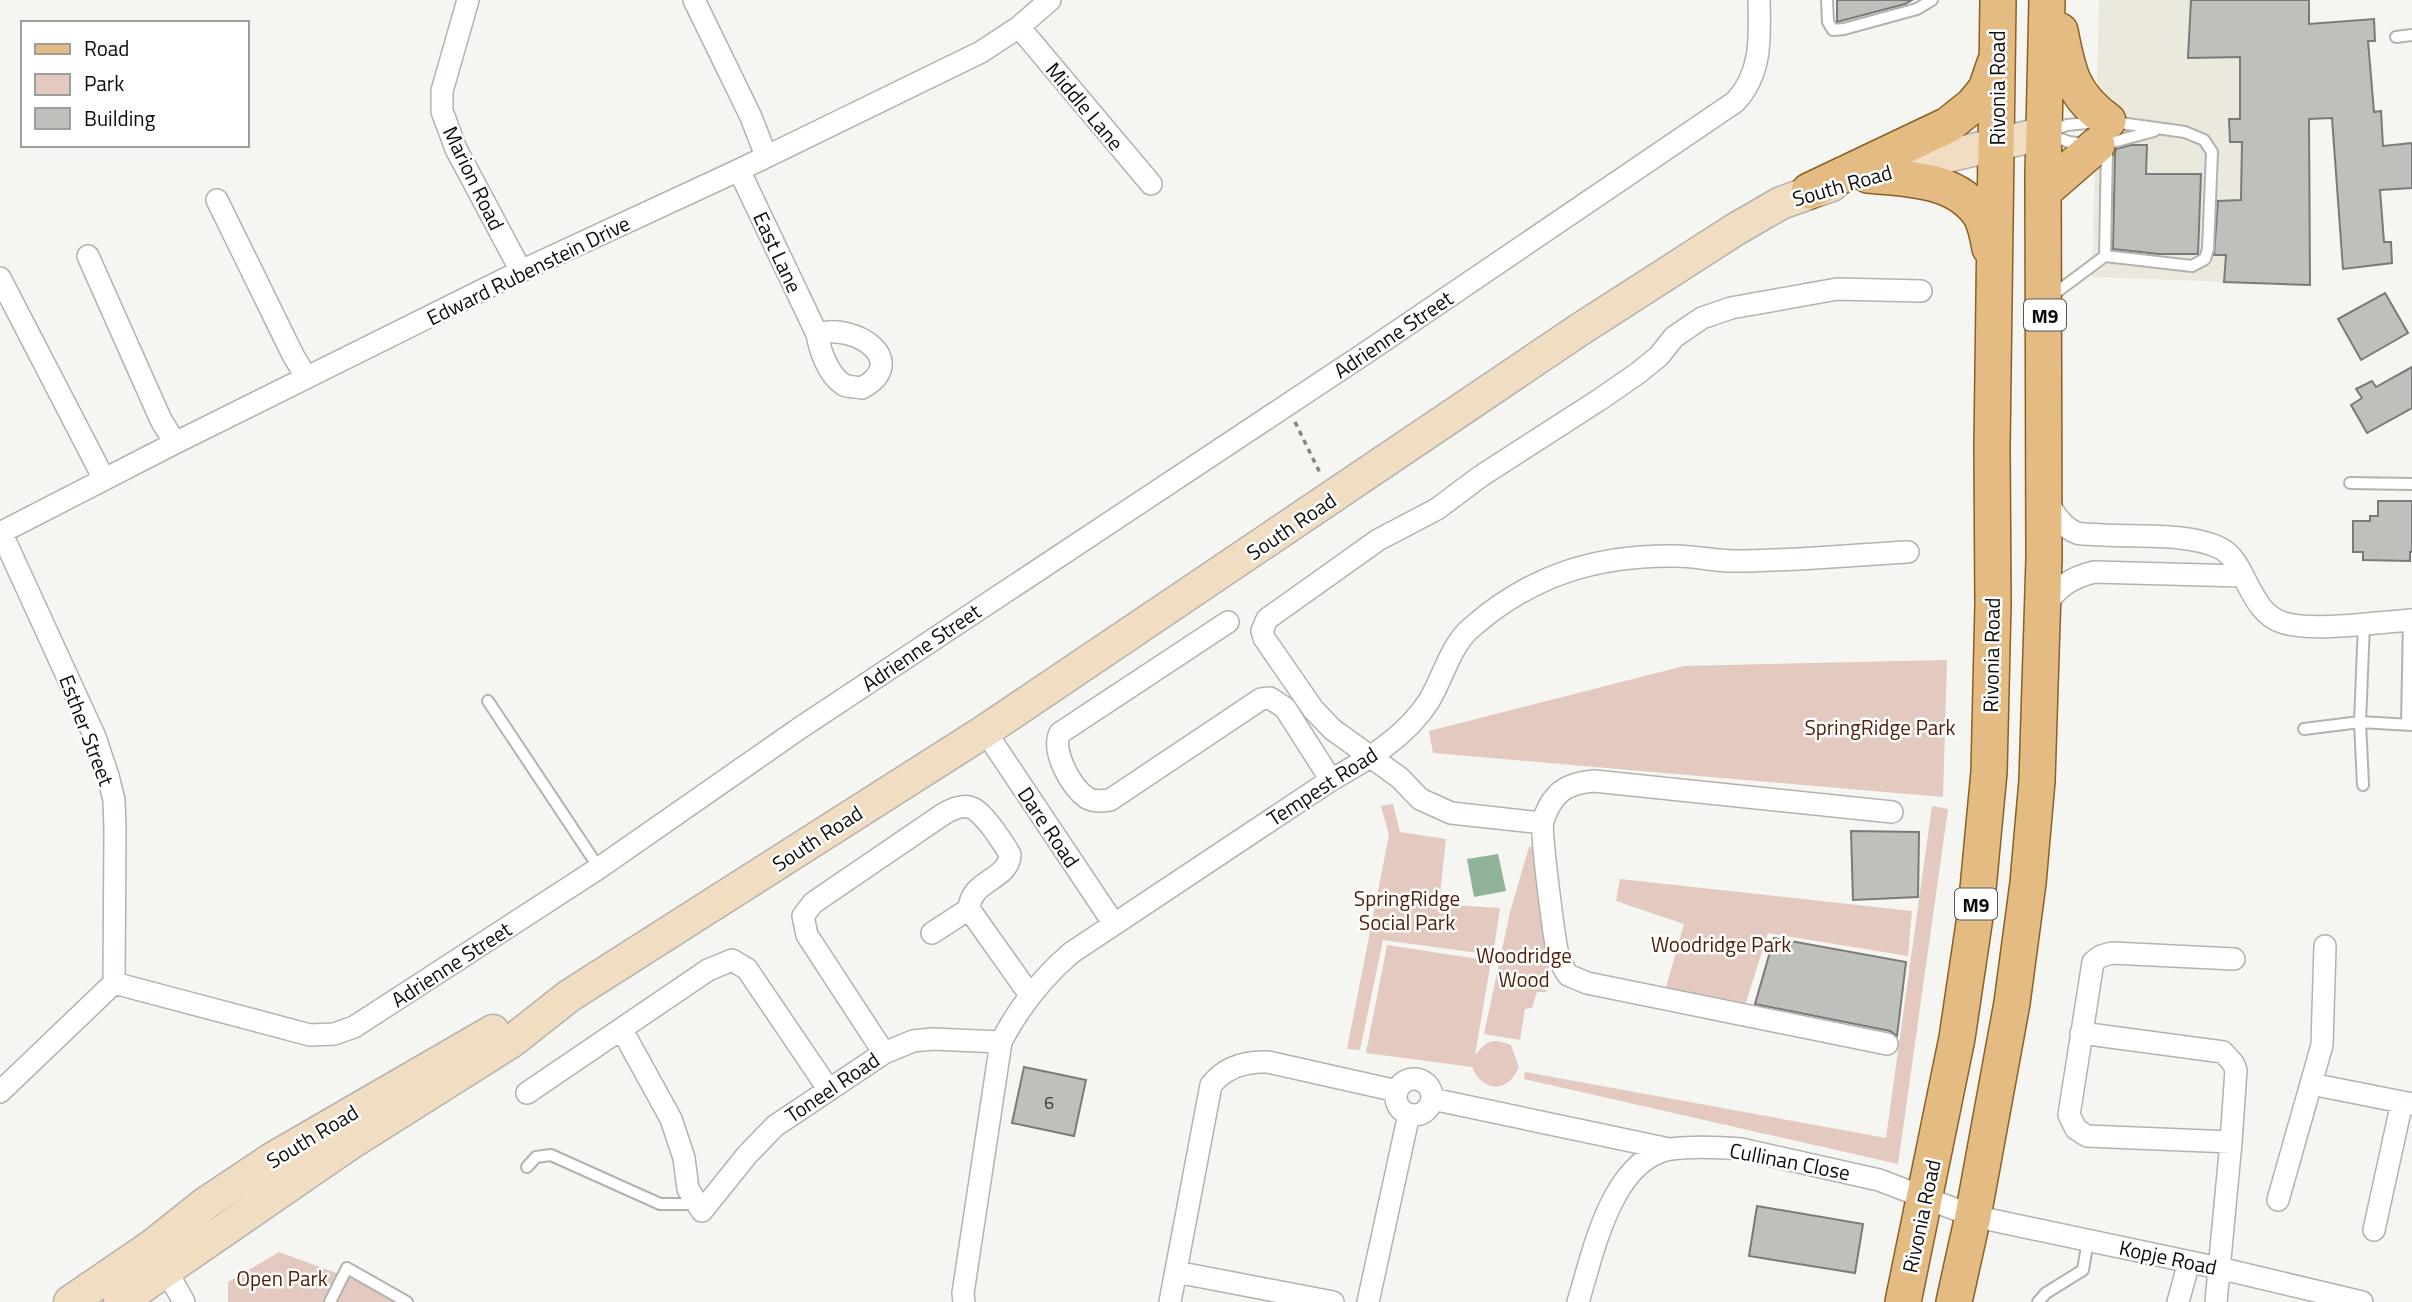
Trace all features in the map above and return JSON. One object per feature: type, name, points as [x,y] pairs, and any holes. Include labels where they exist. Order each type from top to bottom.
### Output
[{"type":"main road","name":"Rivonia Road","points":[[1903,1302],[1957,1038],[1976,910],[1989,772],[1998,0]]},
{"type":"main road","name":"M9","points":[[1954,1302],[1973,1216],[2012,1003],[2028,883],[2037,781],[2043,608],[2043,192],[2047,0]]},
{"type":"main road","points":[[2043,192],[2104,137],[2093,110],[2068,74],[2053,0]]},
{"type":"main road","points":[[1809,191],[1948,125],[1973,106],[1986,89],[1998,55]]},
{"type":"main road","points":[[1868,175],[1930,182],[1963,198],[1981,217],[1995,268]]},
{"type":"street","name":"Marion Road","points":[[468,0],[442,90],[442,111],[456,149],[520,271]]},
{"type":"street","points":[[694,0],[751,117],[766,156]]},
{"type":"street","name":"Edward Rubenstein Drive","points":[[1,532],[520,271],[739,170],[981,52],[1019,27],[1050,0]]},
{"type":"street","name":"Adrienne Street","points":[[114,983],[310,1035],[334,1034],[354,1027],[599,868],[800,728],[1486,272],[1735,102],[1753,77],[1759,48],[1759,0]]},
{"type":"street","name":"Middle Lane","points":[[1019,27],[1151,184]]},
{"type":"street","name":"South Road","points":[[120,1302],[206,1203],[272,1158],[506,1024],[569,996],[985,731],[1579,330],[1736,229],[1781,203],[1809,191],[2045,133]]},
{"type":"street","name":"East Lane","points":[[739,170],[817,334]]},
{"type":"street","points":[[217,200],[306,377]]},
{"type":"street","points":[[88,256],[161,420],[174,443]]},
{"type":"street","points":[[0,278],[104,479]]},
{"type":"street","points":[[1542,823],[1451,813],[1420,799],[1400,778],[1332,729],[1313,709],[1275,657],[1262,631],[1267,618],[1378,540],[1437,509],[1488,471],[1599,400],[1638,373],[1659,356],[1674,337],[1702,318],[1742,306],[1838,289],[1921,291]]},
{"type":"street","points":[[2044,496],[2057,517],[2077,533],[2193,540],[2219,548],[2229,554],[2270,616],[2283,623],[2306,626],[2411,620]]},
{"type":"street","name":"Esther Street","points":[[1,532],[95,737],[111,788],[115,830],[114,983]]},
{"type":"street","name":"Tempest Road","points":[[962,1299],[1001,1042],[1013,1018],[1030,995],[1071,953],[1331,780],[1371,758],[1408,726],[1427,703],[1468,630],[1526,588],[1554,575],[1635,557],[1678,556],[1732,561],[1908,552]]},
{"type":"street","points":[[2043,608],[2065,583],[2076,576],[2094,572],[2242,576]]},
{"type":"street","points":[[1228,622],[1060,733],[1058,753],[1072,779],[1088,799],[1110,800],[1261,699],[1270,698],[1285,708],[1331,780]]},
{"type":"street","name":"Dare Road","points":[[985,731],[1114,924]]},
{"type":"street","points":[[1887,1044],[1587,983],[1568,975],[1557,949],[1542,823],[1553,800],[1561,791],[1568,786],[1594,781],[1892,812]]},
{"type":"street","points":[[884,1053],[807,934],[803,921],[807,909],[942,815],[957,807],[967,806],[978,810],[1010,855],[1005,868],[975,890],[969,909],[932,933]]},
{"type":"street","points":[[969,909],[1030,995]]},
{"type":"street","points":[[2278,1200],[2322,1045],[2326,946]]},
{"type":"street","points":[[2231,1142],[2087,1136],[2072,1124],[2070,1115],[2093,962],[2112,953],[2234,959]]},
{"type":"street","points":[[527,1093],[708,970],[723,962],[736,961],[747,969],[829,1090]]},
{"type":"street","points":[[0,1092],[114,983]]},
{"type":"street","points":[[622,1030],[671,1119],[684,1158],[688,1189],[699,1208]]},
{"type":"street","points":[[2081,1033],[2223,1052],[2233,1063],[2236,1070],[2231,1142],[2216,1302]]},
{"type":"street","name":"Toneel Road","points":[[699,1208],[775,1126],[884,1053],[913,1041],[932,1039],[1001,1042]]},
{"type":"street","points":[[1170,1302],[1211,1085],[1221,1073],[1255,1061],[1268,1062],[1397,1090]]},
{"type":"street","points":[[1409,1079],[1418,1079],[1426,1083],[1433,1098],[1428,1108],[1419,1114],[1409,1114],[1398,1105],[1397,1090],[1409,1079]]},
{"type":"street","points":[[2311,1084],[2407,1103],[2374,1230]]},
{"type":"street","points":[[1433,1098],[1669,1149]]},
{"type":"street","points":[[1368,1302],[1409,1114]]},
{"type":"street","name":"Cullinan Close","points":[[1578,1302],[1612,1200],[1645,1161],[1669,1149],[1741,1149],[1879,1180],[1973,1216]]},
{"type":"street","name":"Kopje Road","points":[[1973,1216],[2219,1268],[2362,1302]]},
{"type":"street","points":[[159,1258],[184,1302]]},
{"type":"street","name":"South Road","points":[[70,1302],[159,1258]]},
{"type":"street","points":[[2178,1302],[2189,1262]]},
{"type":"street","points":[[1176,1272],[1332,1302]]},
{"type":"lane","points":[[1826,0],[1828,22],[1833,30],[1917,9],[1932,0]]},
{"type":"lane","points":[[2396,37],[2412,36]]},
{"type":"lane","points":[[2045,133],[2067,125],[2104,137],[2160,130]]},
{"type":"lane","points":[[2045,133],[2069,142],[2160,130],[2185,132],[2204,140],[2212,152],[2208,249],[2205,259],[2192,266],[2105,257],[2045,300]]},
{"type":"lane","points":[[2104,137],[2105,257]]},
{"type":"lane","points":[[2350,483],[2412,484]]},
{"type":"lane","points":[[2304,729],[2360,722],[2409,724],[2411,620]]},
{"type":"lane","points":[[2363,785],[2360,722],[2364,624]]},
{"type":"lane","points":[[488,701],[599,868]]},
{"type":"lane","points":[[527,1167],[536,1157],[551,1155],[660,1204],[699,1208]]},
{"type":"lane","points":[[2038,1302],[2046,1293],[2083,1270],[2088,1240]]},
{"type":"lane","points":[[330,1302],[347,1268],[407,1302]]},
{"type":"path","points":[[1286,404],[1332,498]]},
{"type":"shaded area","points":[[2099,0],[2309,0],[2310,285],[2092,277]]},
{"type":"shaded area","points":[[1498,854],[1506,891],[1474,897],[1467,859]]},
{"type":"green space","name":"SpringRidge Park","points":[[1947,660],[1943,797],[1433,753],[1429,731],[1684,666]]},
{"type":"green space","name":"SpringRidge Social Park","points":[[1393,804],[1400,832],[1446,839],[1439,904],[1500,908],[1493,955],[1383,940],[1360,1050],[1347,1049],[1389,835],[1381,806]]},
{"type":"green space","points":[[1932,806],[1948,809],[1898,1164],[1524,1079],[1525,1072],[1886,1138]]},
{"type":"green space","name":"Woodridge Wood","points":[[1529,847],[1537,847],[1549,966],[1546,992],[1537,992],[1532,1008],[1525,1009],[1520,1040],[1484,1034],[1510,912]]},
{"type":"green space","name":"Woodridge Park","points":[[1620,879],[1912,911],[1908,956],[1768,933],[1745,1005],[1665,991],[1684,924],[1616,901]]},
{"type":"green space","points":[[1387,945],[1491,961],[1475,1055],[1490,1042],[1498,1041],[1511,1045],[1519,1067],[1509,1082],[1489,1085],[1482,1082],[1472,1067],[1366,1053]]},
{"type":"green space","name":"Open Park","points":[[279,1252],[415,1302],[228,1302],[228,1282]]},
{"type":"building","points":[[1837,0],[1912,0],[1837,22]]},
{"type":"building","points":[[2191,0],[2309,0],[2309,24],[2374,19],[2375,41],[2368,41],[2374,112],[2381,111],[2383,146],[2412,143],[2412,188],[2380,190],[2384,242],[2391,242],[2392,263],[2343,269],[2332,118],[2309,119],[2310,285],[2224,282],[2226,255],[2214,255],[2218,201],[2241,200],[2242,142],[2230,142],[2229,119],[2240,119],[2240,57],[2188,58]]},
{"type":"building","points":[[2147,145],[2146,174],[2201,174],[2198,254],[2159,254],[2113,249],[2115,154],[2116,149]]},
{"type":"building","points":[[2385,293],[2408,333],[2361,360],[2338,319]]},
{"type":"building","points":[[2412,367],[2412,408],[2367,433],[2351,405],[2362,398],[2356,389],[2372,381],[2376,387]]},
{"type":"building","points":[[2378,501],[2412,501],[2410,561],[2363,560],[2363,552],[2353,552],[2353,521],[2370,521],[2370,516],[2378,516]]},
{"type":"building","points":[[1851,831],[1919,832],[1918,897],[1853,900]]},
{"type":"building","points":[[1774,938],[1906,962],[1897,1036],[1890,1031],[1755,1004]]},
{"type":"building","points":[[1024,1067],[1086,1080],[1074,1136],[1012,1123]]},
{"type":"building","points":[[1757,1206],[1863,1224],[1855,1273],[1749,1256]]}]
